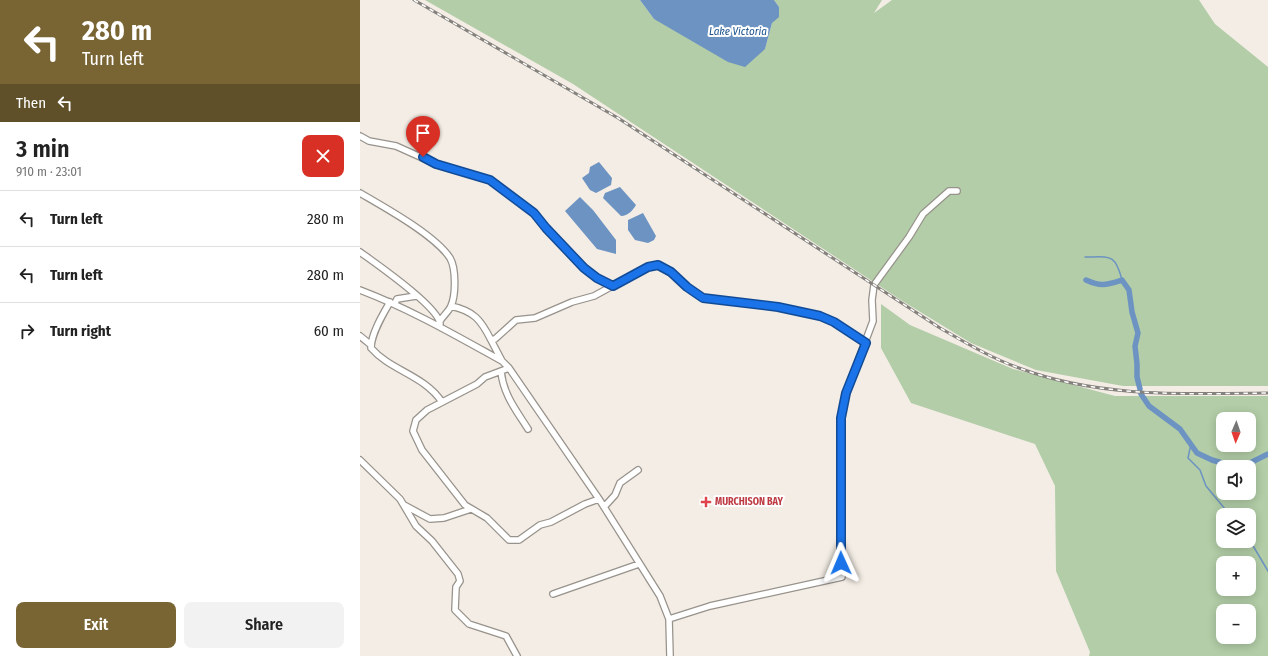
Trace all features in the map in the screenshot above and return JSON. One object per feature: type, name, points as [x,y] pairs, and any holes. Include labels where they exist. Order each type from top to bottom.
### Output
[{"type":"street","points":[[360,136],[369,141],[396,146],[436,164],[490,180],[534,213],[546,228],[584,268],[597,278],[613,286]]},
{"type":"street","points":[[669,619],[717,604],[842,577],[841,418],[846,393],[873,322],[872,300],[874,285],[910,237],[923,214],[949,191],[957,191]]},
{"type":"street","points":[[360,193],[395,214],[428,237],[446,252],[452,263],[455,275],[451,306],[440,323]]},
{"type":"street","points":[[360,252],[398,279],[429,307],[440,323]]},
{"type":"street","points":[[491,340],[495,339],[516,320],[535,318],[548,314],[572,302],[594,296],[648,267],[658,265],[671,272],[687,287],[703,298],[778,307],[820,316],[834,322],[866,343]]},
{"type":"street","points":[[360,290],[393,302],[440,323],[502,361],[509,368],[599,499],[660,596],[669,619],[670,656]]},
{"type":"street","points":[[371,345],[379,321],[393,302],[397,299],[416,296]]},
{"type":"street","points":[[451,306],[464,309],[478,318],[502,361]]},
{"type":"street","points":[[361,336],[374,337]]},
{"type":"street","points":[[361,336],[371,345],[375,352],[432,389],[442,402]]},
{"type":"street","points":[[509,368],[485,377],[477,384],[420,414],[414,425],[414,436],[428,459],[471,509],[487,518],[507,539],[516,541],[540,525],[551,522],[585,504],[599,499]]},
{"type":"street","points":[[501,371],[502,384],[506,395],[528,429]]},
{"type":"street","points":[[360,460],[403,504],[416,526],[432,541],[458,574],[460,581],[456,587],[455,610],[469,624],[506,636],[517,656]]},
{"type":"street","points":[[604,507],[615,495],[620,483],[638,470]]},
{"type":"street","points":[[403,504],[430,519],[444,518],[471,509]]},
{"type":"street","points":[[553,594],[639,564]]},
{"type":"green space","points":[[425,0],[640,0],[654,19],[765,49],[772,23],[779,7],[774,0],[882,0],[874,13],[892,0],[1199,0],[1215,24],[1268,67],[1268,386],[1123,386],[1036,370],[971,343],[904,302],[573,84]]},
{"type":"green space","points":[[881,304],[910,325],[1013,369],[1115,396],[1268,396],[1268,656],[1089,656],[1090,652],[1056,571],[1055,486],[1035,444],[911,403],[881,348]]},
{"type":"water","name":"Lake Victoria","points":[[640,0],[774,0],[779,7],[779,17],[772,23],[765,49],[745,67],[728,62],[654,19]]},
{"type":"water","points":[[599,162],[612,178],[611,185],[596,193],[590,190],[582,178],[589,173],[590,167]]},
{"type":"water","points":[[620,187],[636,205],[632,211],[624,216],[621,216],[603,198],[605,193]]},
{"type":"water","points":[[580,197],[593,210],[616,240],[616,254],[597,249],[565,211]]},
{"type":"water","points":[[643,213],[656,236],[654,240],[648,243],[635,240],[628,230],[628,220]]},
{"type":"waterway","points":[[1085,257],[1110,258],[1117,265],[1122,280]]},
{"type":"waterway","points":[[1086,280],[1096,284],[1112,283],[1122,280],[1129,290],[1132,312],[1138,333],[1135,346],[1137,377],[1140,389]]},
{"type":"waterway","points":[[1141,394],[1149,406],[1180,429],[1197,453],[1216,461]]},
{"type":"waterway","points":[[1191,444],[1188,458],[1200,470],[1206,486],[1224,508]]},
{"type":"waterway","points":[[1256,460],[1268,454]]},
{"type":"waterway","points":[[1254,548],[1268,571]]},
{"type":"railway","points":[[414,0],[618,118],[940,328],[998,360],[1049,378],[1080,385],[1111,389],[1142,392],[1205,394],[1268,393]]},
{"type":"place","name":"MURCHISON BAY","points":[[706,502]]},
{"type":"route","points":[[423,157],[436,164],[490,180],[534,213],[546,228],[584,268],[597,278],[613,286],[648,267],[658,265],[671,272],[678,280],[703,298],[778,307],[820,316],[834,322],[866,343],[844,399],[841,418],[841,563]]}]
